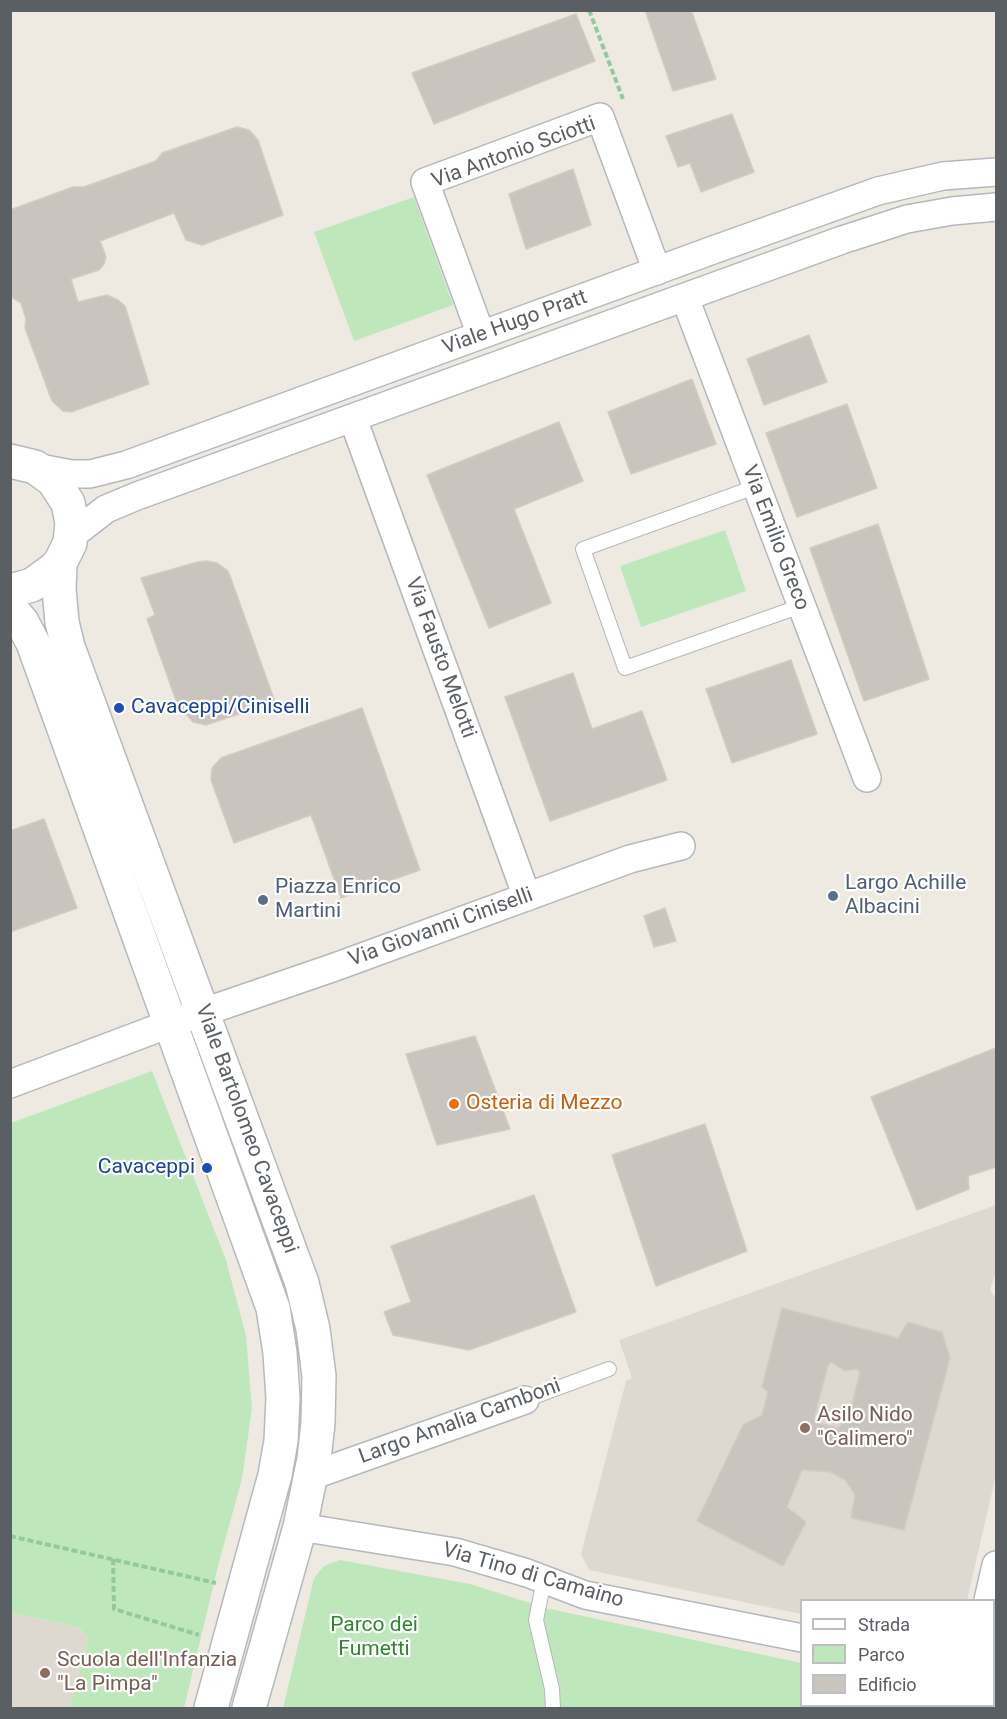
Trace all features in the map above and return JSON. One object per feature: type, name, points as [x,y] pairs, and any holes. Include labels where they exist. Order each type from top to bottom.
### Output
[{"type":"street","name":"Via Antonio Sciotti","points":[[481,335],[425,182],[600,117],[657,271]]},
{"type":"street","name":"Viale Hugo Pratt","points":[[23,464],[71,474],[90,474],[126,465],[878,191],[943,176],[996,172]]},
{"type":"street","name":"Viale Hugo Pratt","points":[[66,549],[106,509],[118,503],[842,240],[907,219],[952,211],[996,207]]},
{"type":"street","name":"Via Emilio Greco","points":[[685,298],[755,488],[867,778]]},
{"type":"street","name":"Via Fausto Melotti","points":[[353,419],[527,897]]},
{"type":"street","points":[[10,443],[23,464]]},
{"type":"street","name":"Viale Bartolomeo Cavaceppi","points":[[23,464],[53,480],[64,493],[70,514],[60,600],[68,647],[302,1283],[313,1329],[319,1376],[318,1424],[311,1476],[300,1527],[249,1708]]},
{"type":"street","points":[[10,591],[41,581],[66,549]]},
{"type":"street","name":"Viale Bartolomeo Cavaceppi","points":[[10,608],[22,622],[33,643],[273,1308],[280,1353],[283,1398],[281,1442],[275,1475],[212,1708]]},
{"type":"street","name":"Via Giovanni Ciniselli","points":[[203,1013],[630,859],[681,846]]},
{"type":"street","points":[[10,1084],[203,1013]]},
{"type":"street","name":"Largo Amalia Camboni","points":[[311,1476],[525,1400]]},
{"type":"street","name":"Via Tino di Camaino","points":[[300,1527],[455,1552],[536,1576],[585,1595],[800,1638]]},
{"type":"street","points":[[988,1599],[996,1571]]},
{"type":"lane","points":[[755,488],[583,549],[625,668],[801,606]]},
{"type":"lane","name":"Largo Amalia Camboni","points":[[525,1400],[609,1368]]},
{"type":"lane","points":[[536,1576],[536,1620],[552,1689],[553,1708]]},
{"type":"path","points":[[589,10],[626,107],[600,117]]},
{"type":"path","points":[[10,1536],[222,1585]]},
{"type":"path","points":[[113,1559],[114,1609],[229,1644]]},
{"type":"shaded area","name":"Asilo Nido \"Calimero\"","points":[[996,1205],[996,1271],[990,1290],[996,1299],[996,1475],[967,1599],[800,1599],[800,1614],[589,1570],[581,1554],[626,1381],[632,1378],[619,1340]]},
{"type":"shaded area","name":"Scuola dell'Infanzia \"La Pimpa\"","points":[[10,1613],[79,1627],[88,1638],[70,1708],[11,1708]]},
{"type":"green space","points":[[414,197],[453,305],[354,341],[314,232]]},
{"type":"green space","points":[[725,530],[746,591],[641,627],[620,566]]},
{"type":"green space","points":[[152,1071],[226,1260],[246,1336],[252,1408],[242,1479],[219,1562],[184,1708],[70,1708],[88,1638],[79,1627],[11,1613],[11,1123]]},
{"type":"green space","name":"Parco dei Fumetti","points":[[340,1560],[470,1584],[546,1608],[800,1663],[800,1707],[942,1708],[283,1708],[314,1578],[324,1566]]},
{"type":"building","points":[[645,10],[691,10],[716,79],[673,91]]},
{"type":"building","points":[[576,14],[595,61],[434,124],[412,73]]},
{"type":"building","points":[[732,114],[754,172],[701,192],[690,163],[678,167],[666,136]]},
{"type":"building","points":[[237,127],[249,130],[258,140],[283,215],[202,245],[186,240],[174,213],[100,241],[106,257],[104,264],[99,270],[71,279],[78,302],[107,295],[125,306],[149,384],[71,412],[63,411],[52,401],[25,328],[26,319],[21,303],[13,298],[10,291],[10,210],[156,161],[162,153]]},
{"type":"building","points":[[573,169],[591,225],[526,249],[509,194]]},
{"type":"building","points":[[809,335],[827,382],[764,405],[747,359]]},
{"type":"building","points":[[692,379],[716,444],[631,474],[608,412]]},
{"type":"building","points":[[847,404],[877,488],[797,517],[766,433]]},
{"type":"building","points":[[559,422],[583,481],[514,509],[551,603],[489,628],[427,475]]},
{"type":"building","points":[[878,524],[929,679],[864,701],[810,548]]},
{"type":"building","points":[[207,561],[217,563],[227,570],[230,576],[275,702],[206,725],[193,722],[178,706],[147,619],[155,615],[141,578]]},
{"type":"building","points":[[791,660],[817,734],[732,763],[706,689]]},
{"type":"building","points":[[573,673],[592,729],[642,711],[667,780],[550,821],[505,697]]},
{"type":"building","points":[[362,708],[420,870],[341,898],[311,815],[234,843],[211,780],[212,768],[221,758]]},
{"type":"building","points":[[44,819],[77,908],[10,932],[10,831]]},
{"type":"building","points":[[665,908],[676,941],[654,947],[644,916]]},
{"type":"building","points":[[475,1036],[510,1129],[437,1145],[406,1054]]},
{"type":"building","points":[[996,1048],[996,1167],[968,1176],[969,1189],[917,1210],[871,1097]]},
{"type":"building","points":[[705,1124],[747,1251],[656,1286],[612,1155]]},
{"type":"building","points":[[534,1195],[576,1312],[469,1350],[393,1335],[384,1312],[411,1302],[391,1246]]},
{"type":"building","points":[[782,1308],[898,1338],[908,1322],[942,1332],[950,1358],[904,1530],[851,1518],[855,1494],[845,1480],[830,1472],[802,1470],[787,1507],[806,1522],[783,1566],[697,1521],[743,1425],[762,1415],[768,1392],[762,1387]],"holes":[[[831,1362],[845,1371],[856,1369],[860,1372],[849,1416],[838,1428],[816,1422],[814,1419],[828,1365]]]},
{"type":"place","name":"Cavaceppi/Ciniselli","points":[[119,708]]},
{"type":"place","name":"Largo Achille Albacini","points":[[833,896]]},
{"type":"place","name":"Piazza Enrico Martini","points":[[263,900]]},
{"type":"place","name":"Osteria di Mezzo","points":[[454,1104]]},
{"type":"place","name":"Cavaceppi","points":[[207,1168]]},
{"type":"place","name":"Asilo Nido \"Calimero\"","points":[[805,1428]]},
{"type":"place","name":"Scuola dell'Infanzia \"La Pimpa\"","points":[[45,1673]]}]
